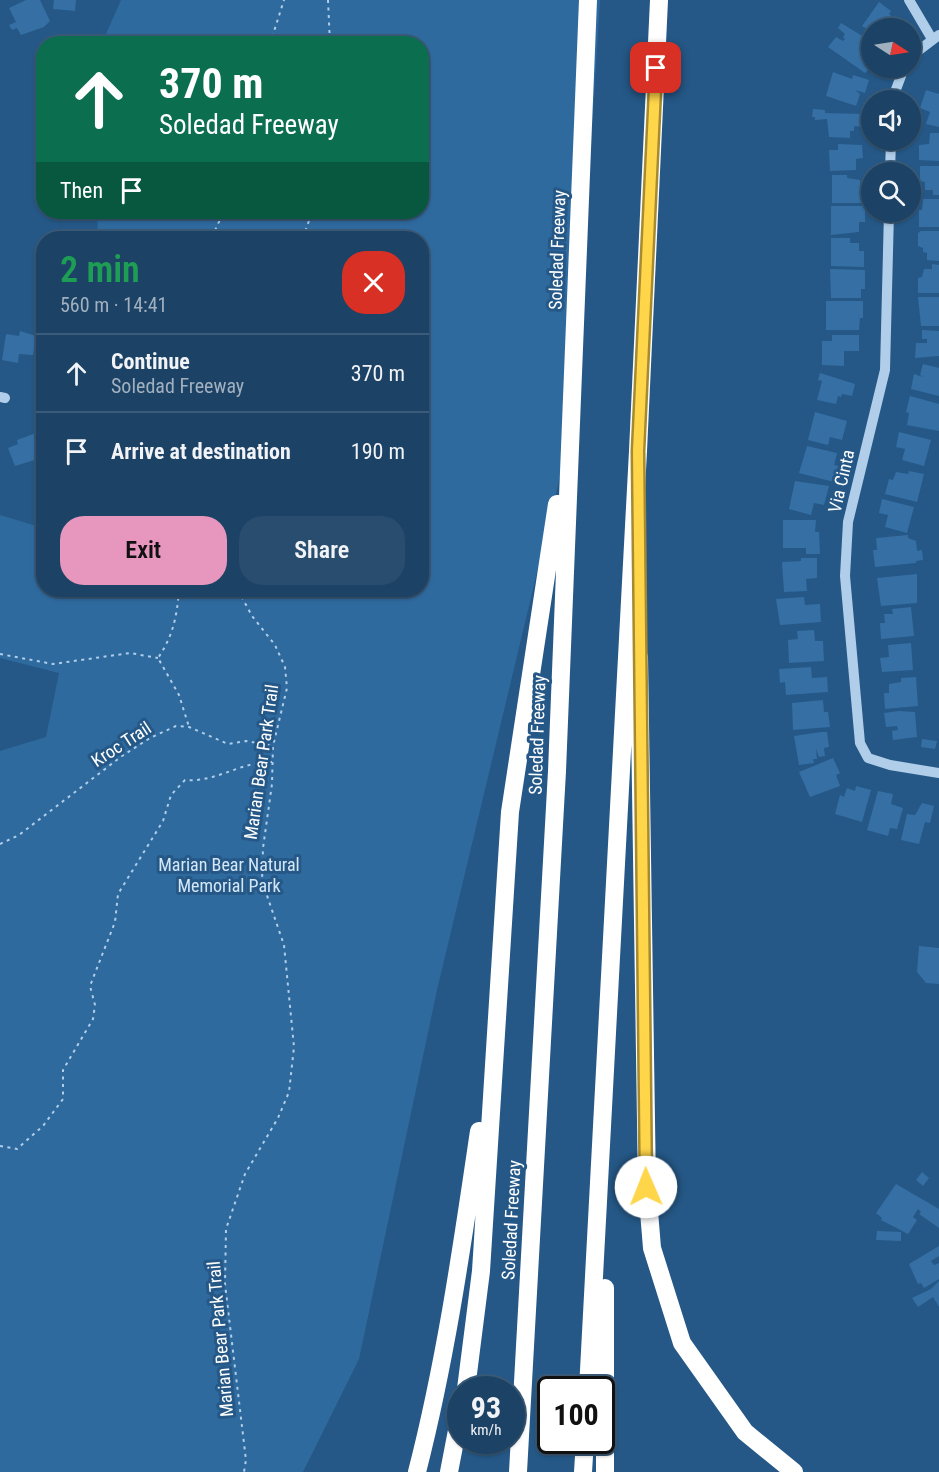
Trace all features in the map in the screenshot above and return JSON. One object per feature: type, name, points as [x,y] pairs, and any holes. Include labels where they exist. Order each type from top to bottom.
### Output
[{"type":"highway","name":"Soledad Freeway","points":[[518,1472],[557,771],[588,0]]},
{"type":"highway","points":[[589,1376],[606,1083],[659,0]]},
{"type":"highway","points":[[468,1376],[481,1271],[510,812],[571,414]]},
{"type":"highway","points":[[638,451],[646,1187],[652,1248],[681,1343],[746,1432],[794,1472]]},
{"type":"highway","points":[[417,1472],[438,1393],[452,1317],[496,1010]]},
{"type":"highway","points":[[605,1472],[606,1083]]},
{"type":"highway","points":[[449,1472],[452,1454]]},
{"type":"highway","points":[[583,1472],[584,1454]]},
{"type":"street","points":[[909,0],[936,37],[921,49]]},
{"type":"street","name":"Via Cinta","points":[[889,222],[885,370],[848,522],[845,576],[860,743],[868,758],[890,765],[939,773]]},
{"type":"path","points":[[273,36],[284,0]]},
{"type":"path","points":[[328,0],[330,36]]},
{"type":"path","points":[[158,658],[169,641],[177,616],[178,597]]},
{"type":"path","name":"Marian Bear Park Trail","points":[[242,597],[252,616],[275,645],[285,667],[287,688],[273,746],[272,784],[262,848],[262,881],[284,945],[294,1047],[289,1092],[278,1118],[245,1174],[226,1229],[225,1284],[246,1460],[244,1472]]},
{"type":"path","points":[[0,654],[53,664],[130,653],[158,658]]},
{"type":"path","points":[[158,658],[179,695],[189,727]]},
{"type":"path","name":"Kroc Trail","points":[[0,844],[19,835],[122,756],[175,727],[189,727],[228,744],[246,741],[273,746]]},
{"type":"path","points":[[0,1146],[17,1149],[44,1126],[63,1099],[63,1070],[93,1019],[95,1005],[90,986],[115,922],[118,894],[163,820],[171,795],[185,780],[197,781],[258,762],[272,762]]},
{"type":"green space","name":"Marian Bear Natural Memorial Park","points":[[121,0],[600,0],[574,418],[437,990],[359,1359],[303,1472],[0,1472],[0,751],[46,737],[59,673],[0,658],[0,515],[36,526],[36,597],[429,597],[429,231],[98,231],[97,219],[429,219],[429,36],[105,36]]},
{"type":"building","points":[[26,0],[40,0],[50,21],[44,27],[21,35],[17,28],[12,30],[9,25],[16,22],[9,8]]},
{"type":"building","points":[[54,0],[76,0],[75,11],[53,9]]},
{"type":"building","points":[[879,2],[891,11],[889,14],[894,18],[868,18]]},
{"type":"building","points":[[841,23],[861,35],[861,70],[828,47],[836,37],[843,41],[845,39],[843,37],[845,34],[838,28]]},
{"type":"building","points":[[833,72],[852,79],[853,75],[869,80],[866,90],[855,90],[860,94],[856,106],[826,96]]},
{"type":"building","points":[[926,90],[939,94],[939,127],[926,124],[930,112],[921,108]]},
{"type":"building","points":[[813,109],[825,110],[825,113],[861,114],[861,127],[854,126],[854,131],[850,131],[850,138],[829,137],[827,119],[815,120],[815,117],[812,117]]},
{"type":"building","points":[[930,133],[939,133],[939,161],[919,160],[921,145],[929,144]]},
{"type":"building","points":[[838,144],[861,145],[863,158],[856,159],[856,170],[830,171],[829,150],[838,150]]},
{"type":"building","points":[[921,166],[939,166],[939,195],[933,195],[933,190],[925,190],[925,182],[921,181]]},
{"type":"building","points":[[832,175],[847,175],[847,178],[860,180],[861,203],[832,203]]},
{"type":"building","points":[[923,199],[939,199],[939,227],[919,227]]},
{"type":"building","points":[[831,206],[861,206],[859,232],[831,235]]},
{"type":"building","points":[[939,231],[939,261],[927,260],[927,253],[918,246],[918,233]]},
{"type":"building","points":[[831,238],[850,238],[850,243],[859,243],[859,251],[864,251],[864,267],[831,266]]},
{"type":"building","points":[[932,264],[939,265],[939,293],[918,293],[918,278],[922,277],[924,269],[932,269]]},
{"type":"building","points":[[830,269],[865,270],[865,289],[861,289],[861,298],[831,298]]},
{"type":"building","points":[[918,297],[939,297],[939,326],[921,326]]},
{"type":"building","points":[[826,301],[863,301],[863,318],[860,318],[859,330],[826,330]]},
{"type":"building","points":[[922,330],[939,331],[939,356],[915,358],[916,343],[927,343],[927,339],[922,339]]},
{"type":"building","points":[[20,331],[36,336],[33,355],[19,354],[18,363],[2,360],[6,334],[19,336]]},
{"type":"building","points":[[832,335],[859,335],[859,351],[844,351],[844,366],[822,365],[822,341],[832,341]]},
{"type":"building","points":[[923,364],[939,368],[939,396],[911,389],[914,374],[923,377],[920,375]]},
{"type":"building","points":[[820,373],[855,384],[852,396],[842,394],[841,397],[838,396],[836,404],[817,400],[822,381],[818,380]]},
{"type":"building","points":[[910,396],[939,404],[939,431],[907,425],[909,413],[906,412]]},
{"type":"building","points":[[815,412],[847,421],[842,440],[830,437],[828,445],[808,440]]},
{"type":"building","points":[[899,432],[931,440],[924,466],[902,460],[905,449],[896,447]]},
{"type":"building","points":[[36,433],[36,459],[15,466],[8,448],[18,444],[17,440]]},
{"type":"building","points":[[807,446],[837,453],[834,465],[838,466],[834,482],[799,473]]},
{"type":"building","points":[[909,471],[924,474],[917,502],[885,494],[889,479],[893,480],[896,472],[908,474]]},
{"type":"building","points":[[795,481],[829,486],[824,505],[814,503],[811,515],[789,509]]},
{"type":"building","points":[[882,499],[914,507],[907,533],[885,527],[888,515],[879,513]]},
{"type":"building","points":[[783,520],[816,520],[815,532],[819,532],[820,554],[806,554],[806,548],[783,548]]},
{"type":"building","points":[[908,535],[908,538],[916,541],[917,551],[922,550],[923,560],[916,561],[916,563],[875,567],[873,550],[877,550],[876,538]]},
{"type":"building","points":[[801,558],[817,558],[817,578],[806,579],[807,591],[784,592],[782,562],[801,561]]},
{"type":"building","points":[[917,574],[917,603],[881,606],[877,578]]},
{"type":"building","points":[[804,597],[805,605],[820,604],[821,622],[780,625],[776,599]]},
{"type":"building","points":[[911,607],[914,636],[881,639],[880,623],[885,623],[884,614],[893,614],[892,609]]},
{"type":"building","points":[[814,630],[815,641],[823,641],[824,661],[789,663],[788,640],[798,639],[797,631]]},
{"type":"building","points":[[911,643],[913,670],[882,672],[880,658],[889,657],[888,645]]},
{"type":"building","points":[[811,667],[812,678],[827,677],[828,692],[786,695],[785,682],[780,683],[779,669]]},
{"type":"building","points":[[916,677],[918,706],[885,709],[884,693],[889,693],[889,684],[901,682],[901,678]]},
{"type":"building","points":[[823,700],[824,712],[828,712],[830,727],[793,730],[792,703]]},
{"type":"building","points":[[915,712],[917,737],[893,740],[892,731],[898,730],[897,726],[886,727],[884,713]]},
{"type":"building","points":[[827,732],[829,747],[824,748],[825,756],[819,757],[816,749],[817,759],[813,759],[814,763],[799,765],[794,736]]},
{"type":"building","points":[[922,739],[937,741],[935,749],[921,747]]},
{"type":"building","points":[[833,758],[840,773],[836,775],[840,786],[810,797],[799,772]]},
{"type":"building","points":[[856,786],[871,790],[862,822],[835,814],[840,795],[844,797],[847,788],[855,791]]},
{"type":"building","points":[[878,791],[893,794],[891,804],[903,808],[897,829],[890,828],[888,836],[867,830]]},
{"type":"building","points":[[922,803],[934,806],[930,823],[925,822],[919,844],[901,840],[907,814],[915,815]]},
{"type":"building","points":[[919,946],[939,948],[939,984],[926,983],[917,972]]},
{"type":"building","points":[[922,1172],[929,1178],[923,1186],[916,1180]]},
{"type":"building","points":[[896,1184],[939,1209],[939,1228],[919,1214],[921,1212],[918,1209],[913,1217],[917,1220],[908,1234],[881,1220],[882,1218],[876,1213]]},
{"type":"building","points":[[877,1231],[901,1232],[901,1241],[876,1240]]},
{"type":"building","points":[[939,1246],[939,1256],[931,1261],[934,1265],[939,1263],[939,1279],[924,1288],[921,1283],[918,1284],[909,1264]]},
{"type":"building","points":[[939,1281],[939,1307],[933,1297],[918,1307],[912,1298],[931,1289]]},
{"type":"route","points":[[646,1187],[638,451],[656,68]]}]
